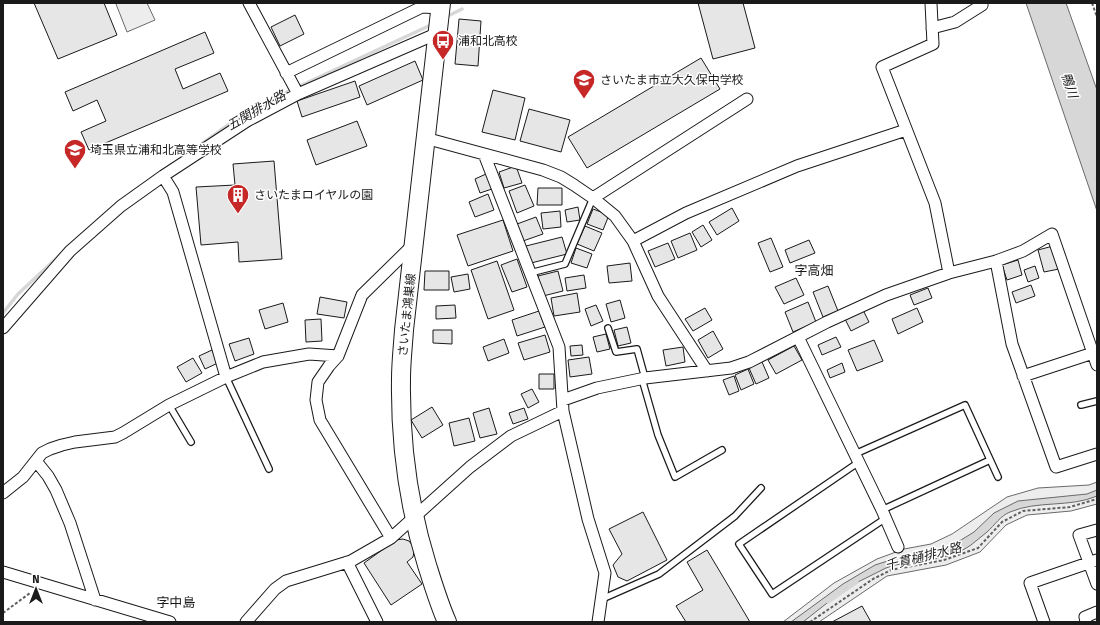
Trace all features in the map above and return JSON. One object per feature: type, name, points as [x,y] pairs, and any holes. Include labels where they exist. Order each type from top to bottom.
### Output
[{"type":"main road","name":"さいたま鴻巣線","points":[[439,17],[404,330],[401,377],[401,419],[408,486],[414,517],[428,570],[447,622]]},
{"type":"street","points":[[249,3],[298,94]]},
{"type":"street","points":[[931,3],[933,44],[882,67],[935,203],[949,273]]},
{"type":"street","points":[[932,28],[955,22],[982,5],[981,3]]},
{"type":"street","points":[[286,73],[422,8],[439,17]]},
{"type":"street","points":[[3,328],[70,251],[121,206],[163,176],[247,121],[439,17]]},
{"type":"street","points":[[593,198],[747,99]]},
{"type":"street","points":[[633,241],[686,213],[797,166],[906,130]]},
{"type":"street","points":[[425,138],[549,172],[561,177],[593,198],[615,216],[633,241],[658,296],[707,371]]},
{"type":"street","points":[[484,154],[559,347],[563,411],[588,519],[605,573],[598,622]]},
{"type":"street","points":[[163,176],[173,192],[226,377]]},
{"type":"street","points":[[563,400],[597,388],[643,379],[731,368],[749,362],[827,322],[886,295],[949,273],[996,261],[1023,251],[1052,234],[1097,366]]},
{"type":"street","points":[[391,538],[320,420],[316,400],[318,382],[338,356],[362,295],[414,243]]},
{"type":"street","points":[[996,261],[1012,344],[1056,468],[1097,454]]},
{"type":"street","points":[[798,337],[884,514],[898,547]]},
{"type":"street","points":[[1023,376],[1093,353]]},
{"type":"street","points":[[3,493],[23,477],[42,453],[62,444],[115,437],[169,405],[226,377],[263,362],[309,354],[338,356]]},
{"type":"street","points":[[246,622],[275,589],[286,581],[347,562],[391,538],[470,467],[511,436],[563,411]]},
{"type":"street","points":[[36,461],[48,476],[62,503],[95,600]]},
{"type":"street","points":[[1097,530],[1079,536],[1093,562],[1097,584]]},
{"type":"street","points":[[347,562],[377,622]]},
{"type":"street","points":[[1044,622],[1030,583],[1093,562]]},
{"type":"street","points":[[3,572],[170,622]]},
{"type":"street","points":[[1086,622],[1085,617],[1097,612]]},
{"type":"lane","points":[[530,273],[565,264],[593,198]]},
{"type":"lane","points":[[608,328],[616,352],[637,349],[643,379],[658,435],[675,477],[722,450]]},
{"type":"lane","points":[[226,377],[269,469]]},
{"type":"lane","points":[[1081,405],[1097,401]]},
{"type":"lane","points":[[169,405],[191,442]]},
{"type":"lane","points":[[990,460],[884,514],[772,594],[739,544],[857,458],[965,405],[998,477]]},
{"type":"lane","points":[[602,599],[659,574],[735,516],[761,488]]},
{"type":"path","points":[[1092,3],[1097,17]]},
{"type":"path","points":[[810,622],[873,580],[891,570],[944,560],[978,548],[1002,522],[1023,511],[1070,507],[1097,499]]},
{"type":"path","points":[[3,613],[29,594],[39,583]]},
{"type":"shaded area","points":[[147,3],[155,20],[127,32],[116,4]]},
{"type":"shaded area","points":[[1097,482],[1097,504],[1071,511],[1027,515],[1006,525],[980,552],[946,565],[887,576],[819,622],[783,622],[834,583],[877,559],[904,549],[931,544],[952,534],[1007,497],[1038,488],[1089,485]]},
{"type":"water","name":"鴨川","points":[[1026,3],[1066,3],[1097,90],[1097,211]]},
{"type":"water","points":[[1097,490],[1097,496],[1086,500],[1031,506],[1010,512],[1000,518],[987,532],[963,550],[944,557],[895,565],[886,568],[846,588],[803,622],[791,622],[843,584],[875,565],[897,558],[924,554],[953,545],[974,532],[994,513],[1018,501],[1087,494]]},
{"type":"building","points":[[34,3],[104,3],[117,35],[58,59]]},
{"type":"building","points":[[698,3],[743,3],[755,48],[713,59]]},
{"type":"building","points":[[295,15],[304,34],[280,46],[271,27]]},
{"type":"building","points":[[459,19],[481,21],[478,66],[455,64]]},
{"type":"building","points":[[205,32],[214,53],[175,69],[183,89],[220,73],[228,91],[89,150],[81,132],[106,121],[97,100],[73,111],[65,92]]},
{"type":"building","points":[[701,58],[720,89],[587,168],[568,137]]},
{"type":"building","points":[[415,61],[423,80],[367,105],[359,86]]},
{"type":"building","points":[[355,81],[360,97],[302,117],[297,101]]},
{"type":"building","points":[[493,90],[525,98],[515,140],[482,132]]},
{"type":"building","points":[[529,109],[570,120],[561,152],[520,141]]},
{"type":"building","points":[[357,121],[367,146],[316,165],[307,140]]},
{"type":"building","name":"さいたまロイヤルの園","points":[[274,161],[282,259],[239,262],[238,242],[201,245],[196,187],[235,185],[233,164]]},
{"type":"building","points":[[516,166],[522,183],[504,188],[499,172]]},
{"type":"building","points":[[486,174],[492,189],[480,193],[475,179]]},
{"type":"building","points":[[525,185],[534,206],[517,213],[509,191]]},
{"type":"building","points":[[538,188],[562,188],[562,205],[537,205]]},
{"type":"building","points":[[488,194],[494,210],[475,217],[469,202]]},
{"type":"building","points":[[578,207],[580,220],[567,222],[565,210]]},
{"type":"building","points":[[732,208],[739,221],[717,235],[709,222]]},
{"type":"building","points":[[593,209],[609,215],[603,230],[587,224]]},
{"type":"building","points":[[560,211],[561,227],[543,229],[541,213]]},
{"type":"building","points":[[536,217],[543,234],[523,241],[517,224]]},
{"type":"building","points":[[503,220],[513,251],[468,266],[457,235]]},
{"type":"building","points":[[703,225],[712,240],[701,247],[692,232]]},
{"type":"building","points":[[585,226],[602,233],[594,251],[577,244]]},
{"type":"building","points":[[690,233],[697,250],[678,258],[671,241]]},
{"type":"building","points":[[562,237],[567,254],[531,263],[526,246]]},
{"type":"building","points":[[771,238],[783,267],[770,272],[758,243]]},
{"type":"building","points":[[809,240],[815,253],[790,263],[785,250]]},
{"type":"building","points":[[668,243],[675,259],[655,267],[648,251]]},
{"type":"building","points":[[1053,246],[1059,269],[1044,272],[1038,250]]},
{"type":"building","points":[[576,248],[592,254],[587,268],[571,263]]},
{"type":"building","points":[[517,259],[527,287],[512,292],[501,265]]},
{"type":"building","points":[[1018,260],[1022,275],[1007,280],[1002,265]]},
{"type":"building","points":[[497,261],[514,310],[488,319],[471,270]]},
{"type":"building","points":[[630,263],[632,281],[609,283],[607,266]]},
{"type":"building","points":[[1035,266],[1039,278],[1028,282],[1024,270]]},
{"type":"building","points":[[425,271],[449,271],[449,290],[424,290]]},
{"type":"building","points":[[558,271],[563,291],[543,296],[538,276]]},
{"type":"building","points":[[468,274],[470,289],[454,292],[451,277]]},
{"type":"building","points":[[584,275],[586,288],[567,291],[565,278]]},
{"type":"building","points":[[796,278],[804,295],[784,304],[775,287]]},
{"type":"building","points":[[1031,285],[1035,296],[1016,303],[1012,292]]},
{"type":"building","points":[[828,286],[838,311],[823,317],[813,292]]},
{"type":"building","points":[[928,288],[932,298],[914,305],[910,295]]},
{"type":"building","points":[[577,293],[580,312],[554,316],[551,298]]},
{"type":"building","points":[[320,297],[347,302],[344,318],[317,314]]},
{"type":"building","points":[[620,300],[625,318],[611,322],[606,304]]},
{"type":"building","points":[[808,302],[816,322],[793,332],[785,312]]},
{"type":"building","points":[[283,303],[288,322],[265,329],[259,310]]},
{"type":"building","points":[[455,305],[456,318],[436,319],[436,306]]},
{"type":"building","points":[[596,305],[603,321],[591,326],[585,309]]},
{"type":"building","points":[[705,308],[712,320],[693,331],[685,319]]},
{"type":"building","points":[[917,308],[923,322],[898,334],[892,319]]},
{"type":"building","points":[[863,310],[869,322],[851,331],[845,319]]},
{"type":"building","points":[[539,311],[545,327],[517,336],[512,320]]},
{"type":"building","points":[[321,319],[322,341],[306,342],[305,320]]},
{"type":"building","points":[[627,327],[631,343],[618,346],[614,330]]},
{"type":"building","points":[[433,330],[452,330],[452,344],[433,343]]},
{"type":"building","points":[[713,331],[723,349],[708,358],[698,340]]},
{"type":"building","points":[[606,334],[610,349],[597,352],[593,337]]},
{"type":"building","points":[[545,335],[550,352],[524,360],[518,343]]},
{"type":"building","points":[[836,337],[841,347],[822,355],[818,345]]},
{"type":"building","points":[[249,338],[254,354],[235,361],[229,344]]},
{"type":"building","points":[[504,339],[509,353],[488,361],[483,347]]},
{"type":"building","points":[[874,340],[883,361],[857,371],[848,350]]},
{"type":"building","points":[[582,345],[583,355],[571,356],[570,346]]},
{"type":"building","points":[[794,346],[802,360],[776,374],[768,360]]},
{"type":"building","points":[[683,347],[685,362],[666,366],[663,350]]},
{"type":"building","points":[[212,350],[218,363],[205,369],[199,356]]},
{"type":"building","points":[[589,357],[592,374],[570,377],[568,360]]},
{"type":"building","points":[[193,358],[202,373],[186,382],[177,367]]},
{"type":"building","points":[[762,362],[769,378],[756,384],[749,368]]},
{"type":"building","points":[[842,363],[845,372],[830,378],[827,370]]},
{"type":"building","points":[[748,369],[754,384],[741,390],[735,375]]},
{"type":"building","points":[[539,374],[554,374],[554,389],[539,389]]},
{"type":"building","points":[[734,376],[739,391],[729,395],[723,380]]},
{"type":"building","points":[[532,389],[539,402],[528,408],[521,394]]},
{"type":"building","points":[[432,407],[443,425],[422,438],[411,420]]},
{"type":"building","points":[[489,408],[497,434],[480,438],[473,413]]},
{"type":"building","points":[[524,408],[528,419],[513,424],[509,413]]},
{"type":"building","points":[[469,418],[475,441],[454,446],[449,423]]},
{"type":"building","points":[[643,512],[667,560],[627,581],[618,577],[613,565],[622,554],[609,529]]},
{"type":"building","points":[[403,539],[409,541],[413,546],[413,557],[407,562],[422,584],[391,605],[364,563],[396,540]]},
{"type":"building","points":[[707,550],[750,622],[686,622],[676,606],[703,590],[687,562]]},
{"type":"building","points":[[862,606],[871,622],[832,622]]},
{"type":"waterway","name":"五関排水路","points":[[446,17],[462,9]]},
{"type":"waterway","name":"五関排水路","points":[[203,143],[231,123],[287,92],[433,24]]},
{"type":"waterway","name":"五関排水路","points":[[3,313],[18,294],[61,254]]},
{"type":"waterway","name":"千貫樋排水路","points":[[828,602],[857,582]]},
{"type":"place","name":"浦和北高校","points":[[443,60]]},
{"type":"place","name":"さいたま市立大久保中学校","points":[[584,100]]},
{"type":"place","name":"埼玉県立浦和北高等学校","points":[[75,170]]},
{"type":"place","name":"さいたまロイヤルの園","points":[[238,214]]},
{"type":"district","name":"字高畑","points":[[814,270]]},
{"type":"district","name":"字中島","points":[[176,602]]}]
